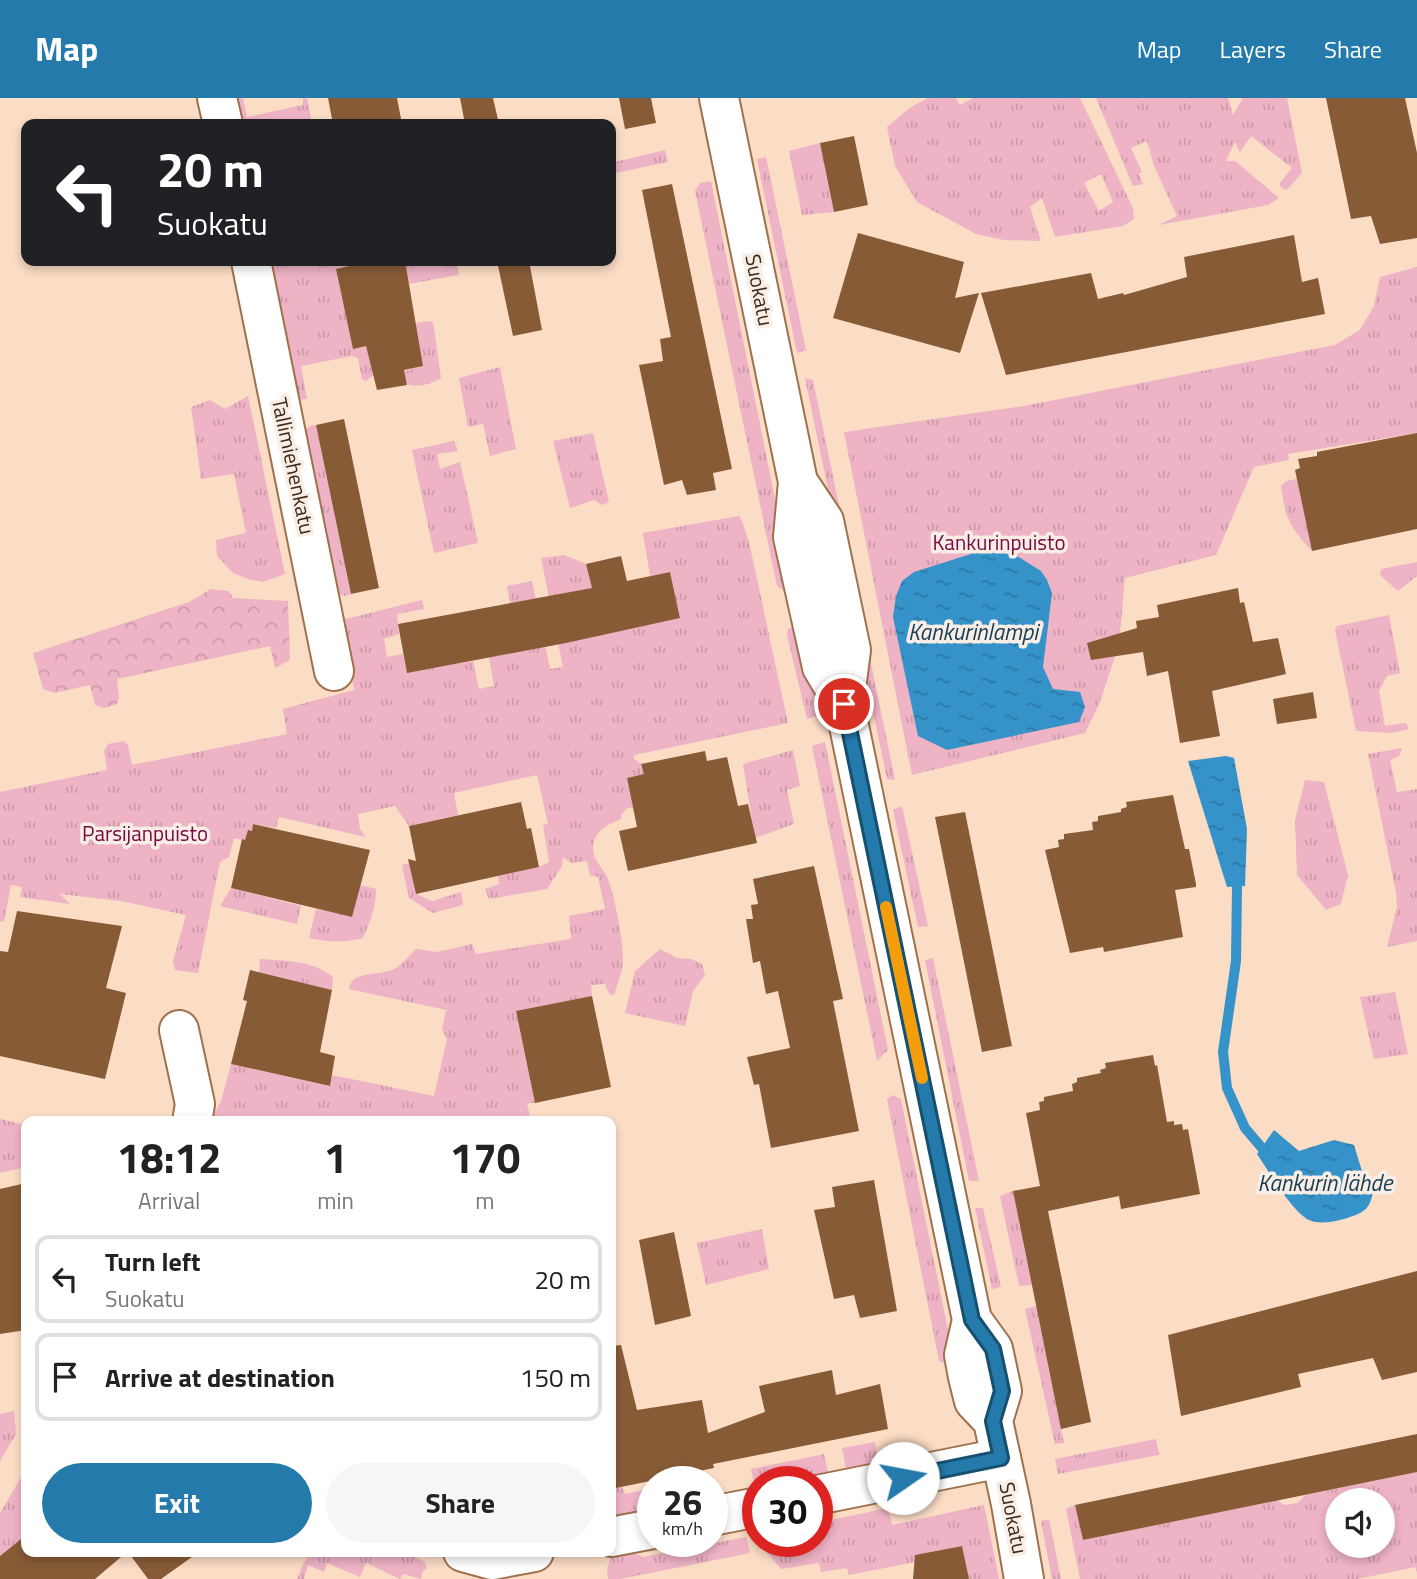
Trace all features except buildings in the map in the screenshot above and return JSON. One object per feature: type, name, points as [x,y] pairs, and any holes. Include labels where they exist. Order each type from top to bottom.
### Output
[{"type":"street","points":[[217,98],[222,119]]},
{"type":"street","name":"Suokatu","points":[[719,98],[798,482],[793,537],[822,667],[844,704],[972,1320],[993,1349],[1002,1391],[993,1421],[1025,1578]]},
{"type":"street","name":"Tallimiehenkatu","points":[[252,266],[334,671]]},
{"type":"street","points":[[178,1030],[195,1104],[193,1116]]},
{"type":"street","points":[[833,1492],[1001,1458]]},
{"type":"street","points":[[616,1536],[637,1532]]},
{"type":"street","points":[[481,1557],[492,1560],[508,1557]]},
{"type":"green space","points":[[234,98],[243,98],[247,117],[303,105],[303,98],[307,98],[311,119],[239,119]]},
{"type":"green space","points":[[928,98],[956,98],[960,105],[973,98],[1080,98],[1133,208],[1134,219],[1123,226],[1055,237],[1042,198],[1030,207],[1041,241],[1004,240],[976,234],[917,202],[895,166],[887,127],[911,107]],"holes":[[[1101,174],[1113,202],[1099,211],[1084,183]]]},
{"type":"green space","points":[[1096,98],[1228,98],[1233,115],[1243,98],[1287,98],[1302,173],[1287,190],[1282,188],[1279,184],[1292,168],[1251,136],[1240,152],[1235,142],[1226,161],[1235,161],[1279,198],[1268,205],[1159,225],[1177,216],[1154,166],[1147,141],[1131,148],[1142,172],[1139,174],[1143,184],[1133,186]]},
{"type":"green space","points":[[820,143],[834,212],[802,215],[789,151]]},
{"type":"green space","points":[[665,150],[668,162],[616,173],[616,162]]},
{"type":"green space","points":[[766,157],[806,350],[797,353],[757,159]]},
{"type":"green space","points":[[711,181],[794,593],[787,593],[777,586],[695,191],[700,183]]},
{"type":"green space","points":[[269,266],[349,266],[336,269],[343,301],[366,346],[374,375],[366,381],[362,379],[358,358],[352,356],[301,366],[307,399],[297,400]]},
{"type":"green space","points":[[406,266],[458,266],[459,275],[409,284]]},
{"type":"green space","name":"Kankurinpuisto","points":[[1417,267],[1417,433],[1288,454],[1289,460],[1254,467],[1216,555],[1125,578],[1119,644],[1100,702],[1085,733],[912,775],[844,432],[1024,406],[1335,345],[1360,330],[1374,306],[1380,277]]},
{"type":"green space","points":[[433,322],[441,378],[424,385],[407,384],[404,371],[423,366],[415,323]]},
{"type":"green space","points":[[500,367],[516,449],[490,456],[483,424],[468,427],[459,378]]},
{"type":"green space","points":[[805,378],[813,380],[849,554],[843,562]]},
{"type":"green space","points":[[248,396],[285,574],[263,582],[233,573],[217,556],[216,540],[246,533],[234,474],[201,479],[191,407],[210,400],[225,409]]},
{"type":"green space","points":[[316,425],[351,594],[345,596],[336,593],[302,432]]},
{"type":"green space","points":[[593,433],[609,502],[602,505],[594,500],[570,508],[553,441]]},
{"type":"green space","points":[[454,441],[458,451],[437,454],[440,469],[460,462],[478,543],[434,553],[412,450]]},
{"type":"green space","points":[[1297,479],[1312,551],[1298,536],[1284,506],[1281,486],[1286,481]]},
{"type":"green space","name":"Parsijanpuisto","points":[[739,516],[749,542],[788,723],[634,755],[644,774],[627,778],[633,808],[627,808],[621,819],[602,829],[593,848],[595,858],[607,878],[616,909],[623,950],[620,976],[614,995],[609,994],[605,984],[591,985],[592,996],[516,1012],[535,1103],[527,1103],[530,1116],[213,1116],[221,1101],[231,1064],[329,1086],[332,1075],[434,1096],[447,1039],[442,1029],[446,1010],[349,989],[351,983],[361,976],[397,967],[416,949],[437,952],[472,944],[476,954],[571,939],[569,916],[605,909],[598,877],[590,875],[587,861],[571,863],[563,857],[562,866],[547,889],[489,899],[485,889],[499,884],[498,876],[539,867],[549,862],[543,825],[548,824],[537,775],[454,793],[458,815],[409,826],[395,806],[358,814],[360,829],[366,837],[279,817],[276,828],[253,824],[252,831],[248,830],[245,840],[234,838],[229,857],[220,862],[198,973],[175,970],[173,961],[186,915],[121,901],[60,894],[70,904],[20,897],[22,887],[11,885],[4,922],[0,921],[0,792],[107,770],[104,751],[108,744],[124,741],[128,745],[132,765],[287,734],[283,709],[354,690],[342,620],[422,600],[424,609],[397,614],[399,634],[384,639],[387,657],[403,654],[407,672],[473,661],[479,689],[494,686],[489,657],[527,600],[510,603],[507,586],[532,581],[550,669],[563,667],[541,558],[564,555],[586,564],[592,588],[680,618],[670,572],[650,576],[643,533]]},
{"type":"green space","points":[[1417,562],[1417,576],[1398,591],[1380,575],[1381,569]]},
{"type":"green space","points":[[211,589],[229,591],[233,598],[288,601],[290,660],[275,668],[270,646],[117,679],[117,704],[105,708],[95,705],[90,685],[54,693],[43,689],[33,653],[189,602]]},
{"type":"green space","points":[[849,595],[858,600],[895,780],[887,779]]},
{"type":"green space","points":[[1389,615],[1400,673],[1387,676],[1379,691],[1385,726],[1406,723],[1409,729],[1391,733],[1356,731],[1335,630],[1337,626]]},
{"type":"green space","points":[[799,623],[820,715],[807,719],[787,635],[788,629]]},
{"type":"green space","points":[[825,742],[888,1050],[877,1061],[812,746]]},
{"type":"green space","points":[[1402,748],[1399,756],[1390,760],[1397,792],[1417,789],[1417,941],[1387,947],[1397,907],[1396,893],[1368,754]]},
{"type":"green space","points":[[793,750],[800,786],[787,790],[794,824],[755,838],[743,764]]},
{"type":"green space","points":[[1305,780],[1324,782],[1348,875],[1341,904],[1326,910],[1297,875],[1295,820]]},
{"type":"green space","points":[[902,806],[928,926],[918,927],[893,810]]},
{"type":"green space","points":[[409,863],[416,894],[432,901],[461,892],[463,905],[433,913],[409,898],[402,865]]},
{"type":"green space","points":[[360,885],[376,889],[374,908],[363,938],[336,941],[309,938],[316,909],[352,916]]},
{"type":"green space","points":[[231,888],[301,906],[297,924],[220,906]]},
{"type":"green space","points":[[660,949],[677,958],[691,959],[702,964],[705,975],[693,991],[685,1026],[625,1013],[635,971]]},
{"type":"green space","points":[[933,958],[979,1181],[969,1181],[925,960]]},
{"type":"green space","points":[[260,959],[298,962],[316,967],[333,977],[332,990],[259,972]]},
{"type":"green space","points":[[1395,992],[1408,1054],[1374,1059],[1360,997]]},
{"type":"green space","points":[[893,1095],[901,1099],[956,1369],[939,1361],[887,1099]]},
{"type":"green space","points":[[0,1119],[21,1124],[21,1168],[0,1173]]},
{"type":"green space","points":[[1013,1191],[1032,1285],[1019,1286],[1000,1196]]},
{"type":"green space","points":[[975,1208],[983,1208],[1001,1287],[992,1289]]},
{"type":"green space","points":[[762,1229],[769,1269],[706,1285],[697,1243]]},
{"type":"green space","points":[[1036,1306],[1064,1443],[1055,1444],[1025,1309]]},
{"type":"green space","points":[[14,1411],[16,1434],[0,1461],[0,1414]]},
{"type":"green space","points":[[1156,1439],[1159,1455],[1058,1474],[1055,1459]]},
{"type":"green space","points":[[875,1442],[878,1461],[846,1468],[842,1448]]},
{"type":"green space","points":[[824,1454],[827,1466],[766,1466]]},
{"type":"green space","points":[[1417,1472],[1417,1573],[1415,1567],[1358,1579],[1080,1579],[1066,1509],[1075,1505],[1083,1540],[1277,1500],[1284,1505],[1298,1503],[1305,1495],[1325,1491],[1325,1558],[1395,1558],[1395,1488],[1339,1488]]},
{"type":"green space","points":[[21,1477],[21,1539],[0,1556],[0,1513]]},
{"type":"green space","points":[[622,1487],[625,1494],[637,1491],[637,1512],[616,1516],[616,1488]]},
{"type":"green space","points":[[984,1505],[999,1579],[969,1579],[961,1546],[916,1555],[915,1562],[849,1575],[847,1568],[821,1572],[819,1563],[781,1569],[771,1557],[833,1557],[833,1520],[888,1508],[892,1525]]},
{"type":"green space","points":[[1049,1519],[1061,1579],[1052,1579],[1041,1521]]},
{"type":"green space","points":[[742,1538],[742,1555],[620,1579],[608,1579],[610,1557],[631,1553],[637,1557],[728,1557],[728,1540]]},
{"type":"green space","points":[[308,1557],[415,1557],[425,1562],[427,1568],[422,1572],[421,1579],[403,1574],[400,1579],[366,1563],[360,1577],[327,1563],[324,1572],[308,1565],[304,1579],[297,1579]]},
{"type":"water","name":"Kankurinlampi","points":[[974,553],[1017,556],[1041,571],[1047,580],[1052,593],[1043,667],[1053,689],[1080,692],[1085,707],[1079,722],[947,750],[918,736],[893,617],[896,596],[902,581],[914,572]]},
{"type":"water","points":[[1226,756],[1234,758],[1247,829],[1245,886],[1227,887],[1188,761]]},
{"type":"water","name":"Kankurin lähde","points":[[1274,1130],[1299,1151],[1334,1140],[1354,1145],[1365,1181],[1373,1192],[1366,1209],[1355,1215],[1328,1222],[1312,1221],[1300,1214],[1257,1154]]},
{"type":"waterway","points":[[1237,887],[1236,961],[1223,1052],[1227,1088],[1245,1128],[1262,1148]]},
{"type":"slow traffic","points":[[886,907],[922,1078]]},
{"type":"route","points":[[844,704],[972,1320],[993,1349],[1002,1391],[993,1421],[1001,1458],[903,1478]]}]
